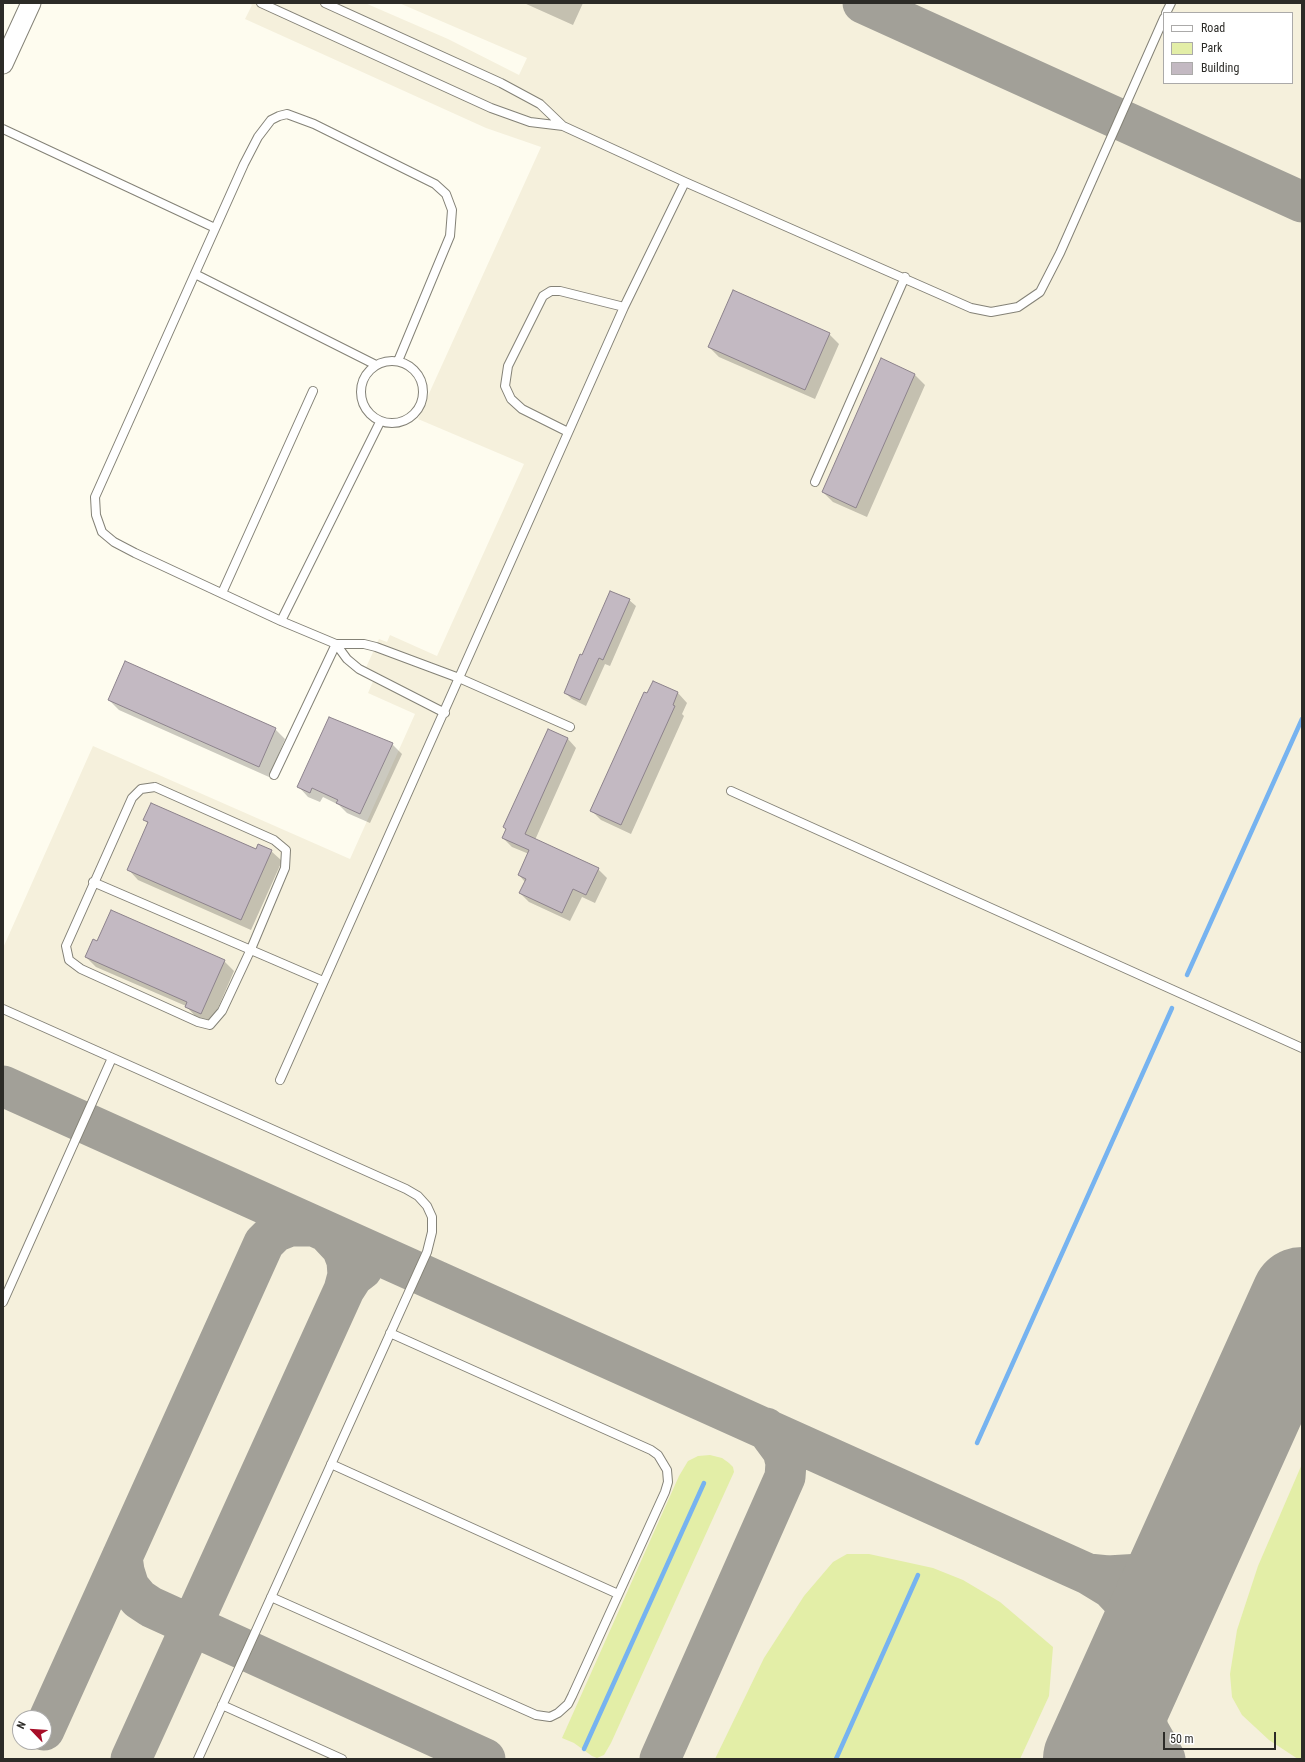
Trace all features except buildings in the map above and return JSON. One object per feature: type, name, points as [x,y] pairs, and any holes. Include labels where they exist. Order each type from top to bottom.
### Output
[{"type":"street","points":[[3,64],[31,3]]},
{"type":"lane","points":[[261,3],[491,108],[530,122],[563,126],[685,182],[905,277],[972,308],[991,312],[1018,307],[1040,292],[1060,252],[1163,20]]},
{"type":"lane","points":[[325,3],[501,83],[540,104],[563,126]]},
{"type":"lane","points":[[1166,12],[1171,3]]},
{"type":"lane","points":[[398,361],[450,236],[452,210],[446,194],[435,184],[314,124],[287,114],[271,120],[258,137],[215,228],[95,497],[96,515],[102,532],[114,542],[281,621],[336,644],[364,644],[376,647],[459,678],[570,727]]},
{"type":"lane","points":[[3,129],[215,228]]},
{"type":"lane","points":[[280,1080],[323,981],[445,713],[459,678],[624,307],[685,182]]},
{"type":"lane","points":[[195,274],[376,365]]},
{"type":"lane","points":[[815,482],[905,277]]},
{"type":"lane","points":[[568,432],[522,409],[511,399],[505,386],[508,366],[542,296],[551,291],[560,291],[624,307]]},
{"type":"lane","points":[[388,361],[398,361],[409,366],[417,374],[422,384],[423,395],[420,406],[413,416],[403,422],[392,424],[380,422],[370,416],[363,406],[360,394],[362,382],[367,372],[376,365],[388,361]]},
{"type":"lane","points":[[222,593],[313,391]]},
{"type":"lane","points":[[281,621],[380,422]]},
{"type":"lane","points":[[336,644],[347,659],[359,669],[445,713]]},
{"type":"lane","points":[[274,775],[336,644]]},
{"type":"lane","points":[[155,787],[274,840],[286,850],[286,868],[251,949],[222,1011],[210,1024],[198,1022],[81,969],[69,960],[66,946],[93,882],[132,798],[141,789],[155,787]]},
{"type":"lane","points":[[731,791],[1302,1048]]},
{"type":"lane","points":[[93,882],[323,981]]},
{"type":"lane","points":[[3,1009],[406,1189],[418,1196],[427,1206],[432,1217],[432,1232],[427,1252],[198,1759]]},
{"type":"lane","points":[[3,1302],[112,1058]]},
{"type":"lane","points":[[271,1597],[528,1713],[544,1717],[558,1713],[568,1704],[618,1594],[668,1482],[666,1470],[658,1455],[651,1450],[390,1332]]},
{"type":"lane","points":[[331,1464],[618,1594]]},
{"type":"lane","points":[[222,1705],[342,1759]]},
{"type":"shaded area","points":[[248,3],[365,3],[448,39],[519,75],[527,58],[399,3],[1302,3],[1302,1759],[3,1759],[3,948],[93,746],[350,859],[415,714],[368,693],[374,679],[363,674],[379,639],[387,642],[390,635],[437,656],[524,464],[418,419],[541,147],[486,128],[245,19],[252,5]]},
{"type":"green space","points":[[710,1455],[722,1458],[733,1467],[734,1472],[611,1743],[604,1755],[597,1758],[574,1743],[562,1738],[679,1476],[688,1461],[698,1456]]},
{"type":"green space","points":[[1302,1464],[1302,1759],[1298,1759],[1269,1740],[1242,1715],[1232,1697],[1230,1674],[1237,1630],[1258,1566]]},
{"type":"green space","points":[[847,1554],[869,1554],[933,1568],[963,1580],[1000,1602],[1053,1647],[1049,1696],[1020,1759],[715,1759],[764,1658],[804,1596],[833,1562]]},
{"type":"waterway","points":[[1187,975],[1302,719]]},
{"type":"waterway","points":[[977,1443],[1172,1008]]},
{"type":"waterway","points":[[584,1749],[704,1483]]},
{"type":"waterway","points":[[836,1759],[918,1575]]},
{"type":"taxiway","points":[[863,3],[1302,202]]},
{"type":"taxiway","points":[[3,1086],[1088,1574],[1111,1588],[1128,1606],[1137,1626],[1143,1650],[1140,1687],[1142,1709],[1149,1731],[1165,1759]]},
{"type":"taxiway","points":[[52,1712],[264,1243],[275,1232],[290,1226],[314,1226],[327,1232],[342,1248],[347,1261],[348,1275],[344,1290]]},
{"type":"taxiway","points":[[131,1759],[344,1290],[353,1276],[362,1269]]},
{"type":"taxiway","points":[[660,1759],[785,1477],[786,1463],[783,1451],[766,1428]]},
{"type":"taxiway","points":[[1088,1574],[1108,1576],[1141,1574],[1160,1567],[1175,1558],[1192,1542]]},
{"type":"taxiway","points":[[122,1557],[124,1571],[129,1587],[139,1599],[151,1607],[485,1759]]},
{"type":"runway","points":[[1094,1759],[1302,1298]]}]
